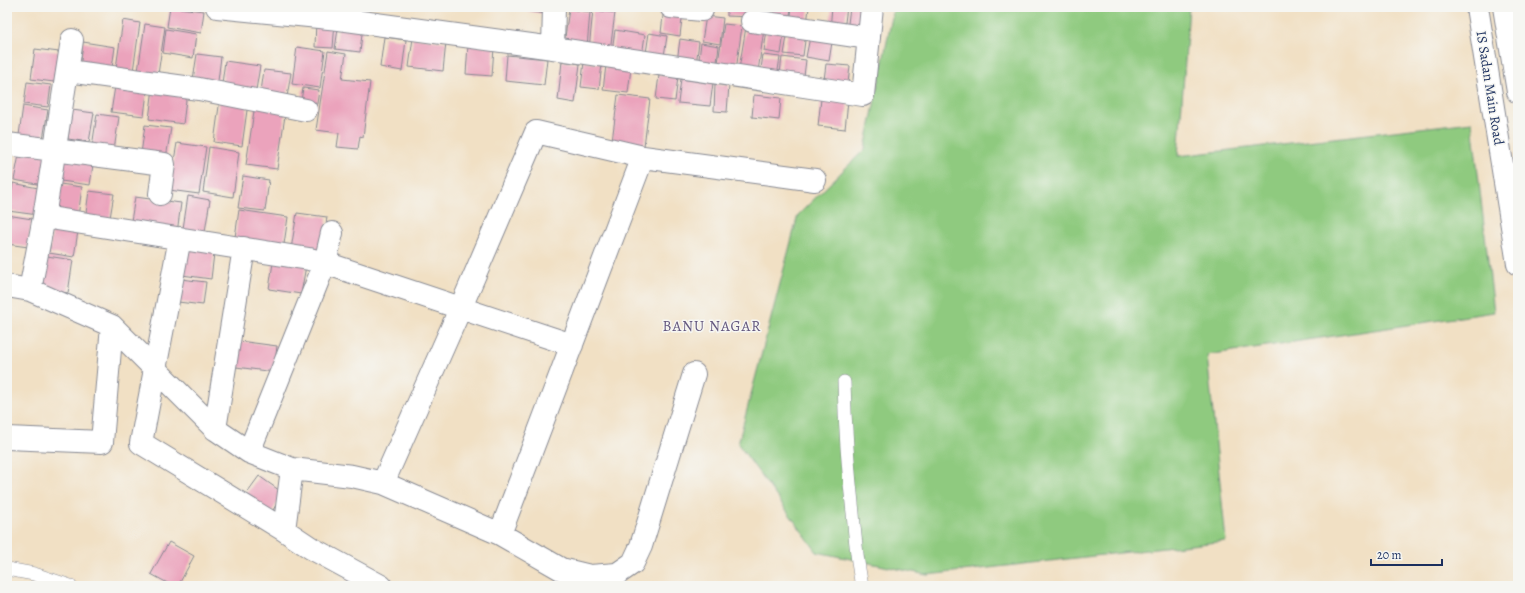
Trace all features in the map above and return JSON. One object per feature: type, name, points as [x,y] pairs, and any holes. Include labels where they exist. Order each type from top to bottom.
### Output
[{"type":"street","points":[[217,7],[339,19],[553,48],[863,95],[872,7]]},
{"type":"street","points":[[553,48],[554,7]]},
{"type":"street","points":[[671,7],[702,10]]},
{"type":"street","name":"IS Sadan Main Road","points":[[1477,7],[1518,264]]},
{"type":"street","name":"IS Sadan Main Road","points":[[1504,7],[1518,92]]},
{"type":"street","points":[[752,21],[869,38]]},
{"type":"street","points":[[30,290],[56,150],[72,40]]},
{"type":"street","points":[[68,72],[199,89],[306,110]]},
{"type":"street","points":[[383,483],[536,132],[643,157],[815,180]]},
{"type":"street","points":[[7,144],[164,164],[160,194]]},
{"type":"street","points":[[500,534],[643,157]]},
{"type":"street","points":[[44,217],[244,248],[324,263],[572,344]]},
{"type":"street","points":[[249,452],[324,263],[332,233]]},
{"type":"street","points":[[180,238],[141,444],[284,530],[311,548],[381,586]]},
{"type":"street","points":[[215,429],[244,248]]},
{"type":"street","points":[[7,286],[30,290],[112,326],[215,429],[249,452],[292,469],[352,476],[383,483],[500,534],[561,569],[590,576],[616,574],[634,562],[641,546],[694,374]]},
{"type":"street","points":[[7,438],[102,442],[112,326]]},
{"type":"street","points":[[284,530],[292,469]]},
{"type":"lane","points":[[844,382],[845,430],[848,466],[858,568],[862,586]]},
{"type":"lane","points":[[7,569],[34,574],[70,586]]},
{"type":"green space","points":[[894,7],[1189,7],[1178,156],[1472,122],[1494,312],[1207,355],[1226,541],[927,575],[817,552],[738,444],[798,215],[865,149]]},
{"type":"building","points":[[170,7],[204,11],[201,33],[167,27]]},
{"type":"building","points":[[527,7],[547,7],[546,14],[526,11]]},
{"type":"building","points":[[664,7],[683,10],[680,36],[661,33]]},
{"type":"building","points":[[727,7],[751,7],[750,17],[727,16]]},
{"type":"building","points":[[772,7],[791,7],[789,24],[770,22]]},
{"type":"building","points":[[792,7],[809,7],[807,25],[790,23]]},
{"type":"building","points":[[832,7],[847,7],[844,30],[830,29]]},
{"type":"building","points":[[850,7],[869,7],[866,34],[847,32]]},
{"type":"building","points":[[569,9],[590,12],[587,47],[564,44]]},
{"type":"building","points":[[593,10],[615,13],[610,51],[589,49]]},
{"type":"building","points":[[706,16],[723,18],[720,44],[702,41]]},
{"type":"building","points":[[123,20],[140,23],[132,78],[115,75]]},
{"type":"building","points":[[316,20],[335,22],[333,48],[315,47]]},
{"type":"building","points":[[339,22],[363,25],[360,52],[335,49]]},
{"type":"building","points":[[145,24],[165,27],[157,81],[137,78]]},
{"type":"building","points":[[724,24],[742,26],[736,71],[717,69]]},
{"type":"building","points":[[746,27],[764,29],[758,72],[739,69]]},
{"type":"building","points":[[166,29],[196,34],[193,58],[163,53]]},
{"type":"building","points":[[615,30],[645,35],[642,56],[612,51]]},
{"type":"building","points":[[767,30],[784,33],[781,54],[764,51]]},
{"type":"building","points":[[788,31],[806,33],[803,56],[784,54]]},
{"type":"building","points":[[811,32],[833,36],[829,61],[806,57]]},
{"type":"building","points":[[649,33],[667,36],[663,63],[645,60]]},
{"type":"building","points":[[384,37],[406,40],[402,71],[380,67]]},
{"type":"building","points":[[413,38],[446,42],[443,71],[409,67]]},
{"type":"building","points":[[680,39],[699,42],[696,65],[677,62]]},
{"type":"building","points":[[83,42],[115,47],[111,75],[80,70]]},
{"type":"building","points":[[701,43],[719,46],[716,70],[698,67]]},
{"type":"building","points":[[468,45],[494,47],[492,76],[466,74]]},
{"type":"building","points":[[297,47],[325,51],[320,88],[292,84]]},
{"type":"building","points":[[35,49],[59,52],[54,82],[31,79]]},
{"type":"building","points":[[328,51],[346,54],[342,79],[370,82],[363,137],[360,136],[358,149],[337,147],[339,133],[316,130]]},
{"type":"building","points":[[197,54],[221,57],[217,89],[192,86]]},
{"type":"building","points":[[507,55],[547,59],[544,85],[505,81]]},
{"type":"building","points":[[763,55],[780,57],[777,77],[760,75]]},
{"type":"building","points":[[782,57],[806,60],[803,84],[779,81]]},
{"type":"building","points":[[225,61],[260,66],[255,96],[221,91]]},
{"type":"building","points":[[562,61],[580,64],[575,103],[558,100]]},
{"type":"building","points":[[584,62],[602,64],[599,89],[581,87]]},
{"type":"building","points":[[826,64],[850,66],[848,83],[824,80]]},
{"type":"building","points":[[606,65],[631,68],[628,93],[603,90]]},
{"type":"building","points":[[264,70],[291,73],[286,103],[260,99]]},
{"type":"building","points":[[659,75],[678,77],[675,101],[656,99]]},
{"type":"building","points":[[681,79],[713,83],[710,106],[678,103]]},
{"type":"building","points":[[116,80],[148,84],[144,116],[111,112]]},
{"type":"building","points":[[27,82],[51,85],[48,107],[24,104]]},
{"type":"building","points":[[715,84],[729,85],[727,112],[714,111]]},
{"type":"building","points":[[153,88],[187,92],[183,124],[149,119]]},
{"type":"building","points":[[303,88],[319,90],[316,110],[300,108]]},
{"type":"building","points":[[618,95],[650,99],[644,146],[612,141]]},
{"type":"building","points":[[754,95],[781,98],[779,120],[752,117]]},
{"type":"building","points":[[220,99],[248,103],[242,146],[214,142]]},
{"type":"building","points":[[821,99],[848,101],[845,129],[818,126]]},
{"type":"building","points":[[255,104],[286,109],[277,169],[246,165]]},
{"type":"building","points":[[23,106],[48,110],[43,139],[19,135]]},
{"type":"building","points":[[72,110],[94,113],[89,142],[68,139]]},
{"type":"building","points":[[97,114],[119,117],[114,150],[92,147]]},
{"type":"building","points":[[145,125],[171,128],[166,158],[141,154]]},
{"type":"building","points":[[177,143],[206,147],[199,194],[169,190]]},
{"type":"building","points":[[209,147],[239,152],[233,197],[203,192]]},
{"type":"building","points":[[20,150],[48,155],[43,185],[14,180]]},
{"type":"building","points":[[65,154],[94,158],[90,185],[61,181]]},
{"type":"building","points":[[243,176],[269,180],[265,211],[238,208]]},
{"type":"building","points":[[13,183],[43,189],[38,215],[8,211]]},
{"type":"building","points":[[60,184],[82,187],[78,217],[56,214]]},
{"type":"building","points":[[89,191],[114,194],[109,224],[85,220]]},
{"type":"building","points":[[188,196],[210,200],[204,238],[182,235]]},
{"type":"building","points":[[135,197],[181,203],[177,233],[130,227]]},
{"type":"building","points":[[239,210],[288,217],[283,251],[234,244]]},
{"type":"building","points":[[297,213],[327,217],[321,260],[290,255]]},
{"type":"building","points":[[7,215],[32,219],[28,247],[7,244]]},
{"type":"building","points":[[53,227],[78,231],[74,257],[49,253]]},
{"type":"building","points":[[186,242],[215,245],[211,279],[182,275]]},
{"type":"building","points":[[47,256],[73,260],[68,293],[42,289]]},
{"type":"building","points":[[274,256],[307,260],[301,294],[269,289]]},
{"type":"building","points":[[180,279],[206,282],[203,305],[178,302]]},
{"type":"building","points":[[239,341],[277,346],[274,372],[236,367]]},
{"type":"building","points":[[259,476],[283,493],[269,517],[243,498]]},
{"type":"building","points":[[169,542],[194,556],[178,586],[173,586],[151,574]]},
{"type":"district","name":"BANU NAGAR","points":[[712,326]]}]
